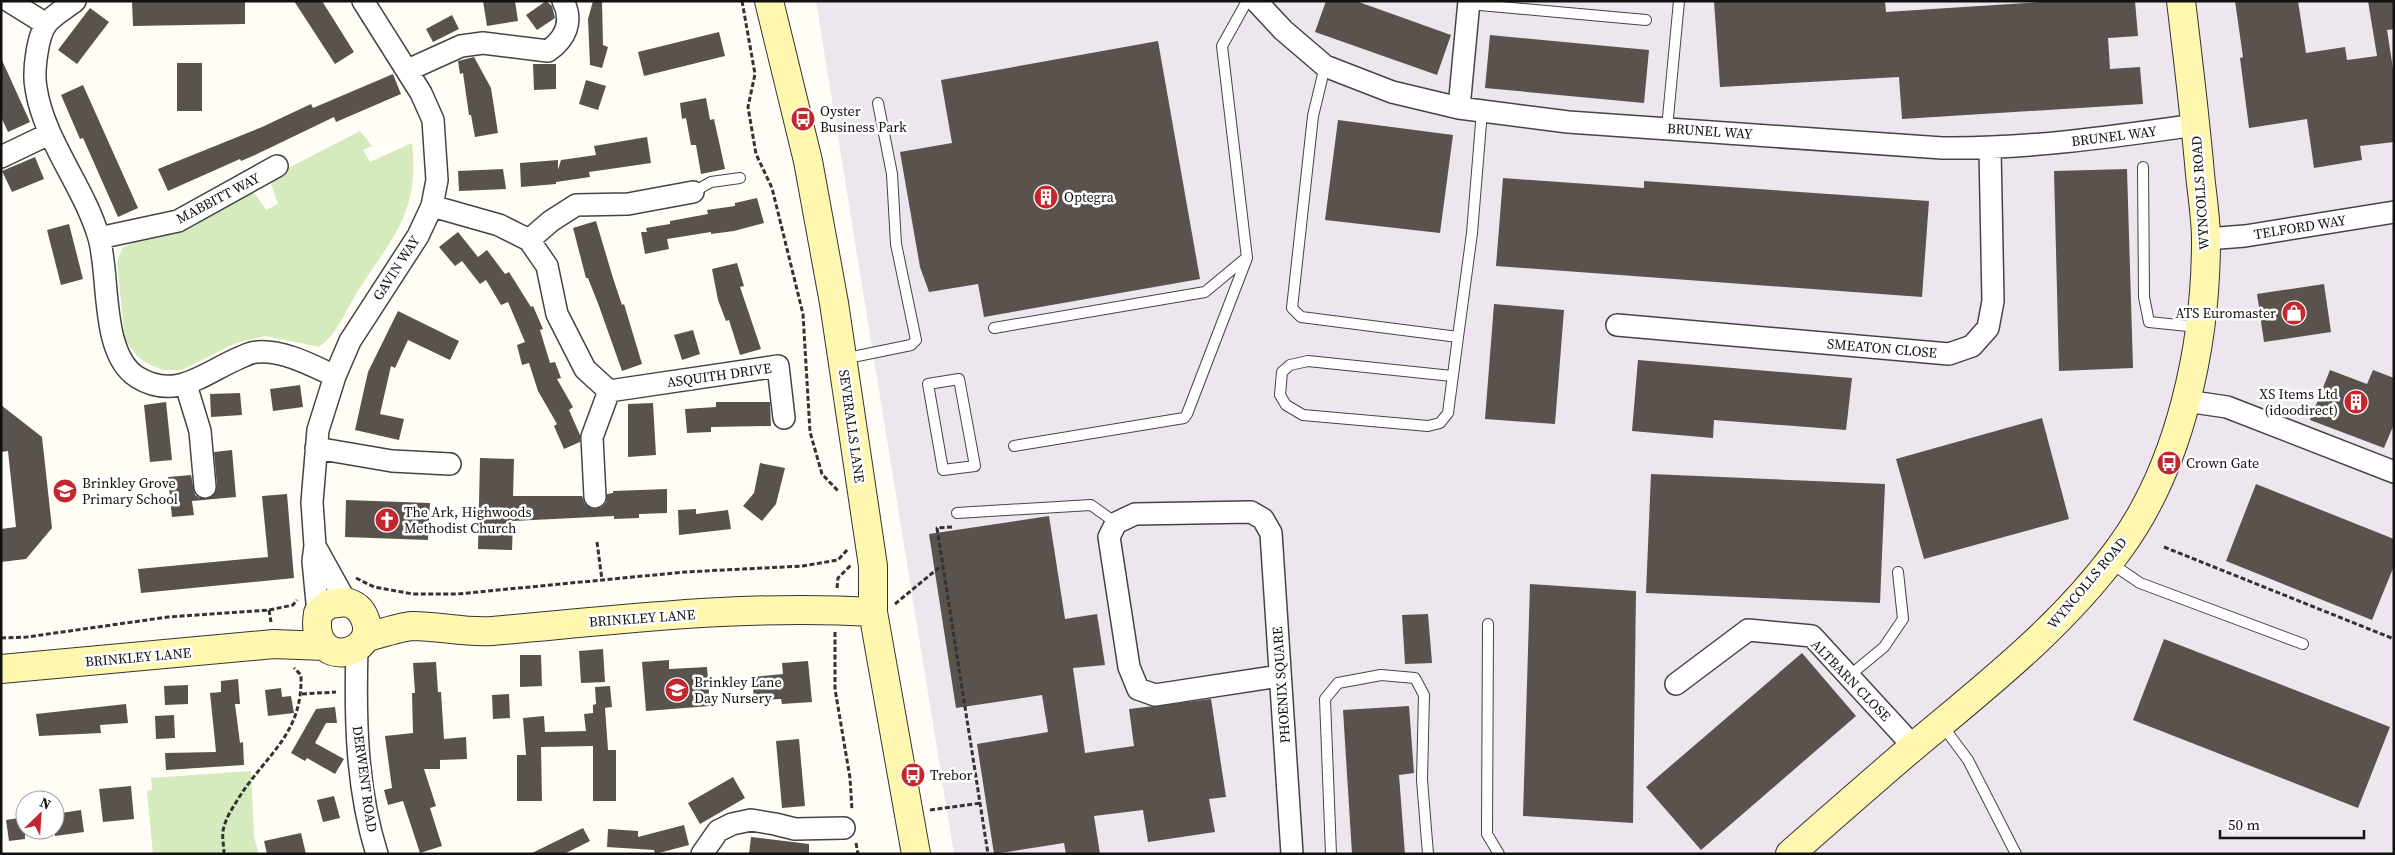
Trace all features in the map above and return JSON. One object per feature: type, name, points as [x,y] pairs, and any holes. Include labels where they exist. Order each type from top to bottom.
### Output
[{"type":"street","points":[[8,1],[46,24]]},
{"type":"street","points":[[75,1],[46,24],[36,57],[36,88],[49,134],[74,177],[99,238],[114,339],[121,361],[136,376],[151,383],[169,387],[186,385],[224,364],[254,352],[274,352],[336,376]]},
{"type":"street","name":"GAVIN WAY","points":[[331,631],[313,561],[315,546],[312,502],[318,430],[350,341],[413,244],[432,206],[436,180],[433,120],[408,70],[363,1]]},
{"type":"street","points":[[408,70],[461,46],[483,43],[548,51],[560,43],[568,29],[568,10],[563,1]]},
{"type":"street","name":"SEVERALLS LANE","points":[[769,1],[808,161],[842,359],[872,566],[884,608],[916,854]]},
{"type":"street","name":"BRUNEL WAY","points":[[1256,1],[1283,30],[1325,66],[1392,92],[1459,108],[1568,122],[1870,143],[1990,149],[2099,139],[2196,125]]},
{"type":"street","name":"WYNCOLLS ROAD","points":[[1790,854],[2003,673],[2066,612],[2119,549],[2146,503],[2174,442],[2192,376],[2199,327],[2206,239],[2196,125],[2181,1]]},
{"type":"street","points":[[1459,108],[1469,3]]},
{"type":"street","points":[[1,157],[49,134]]},
{"type":"street","name":"SMEATON CLOSE","points":[[1617,325],[1949,354],[1972,346],[1988,328],[1993,301],[1990,149]]},
{"type":"street","name":"MABBITT WAY","points":[[99,238],[178,221],[277,166]]},
{"type":"street","points":[[529,240],[551,221],[576,205],[628,204],[693,192]]},
{"type":"street","points":[[432,206],[498,225],[529,240],[547,266],[557,314],[585,369],[609,391],[592,437],[595,497]]},
{"type":"street","name":"TELFORD WAY","points":[[2206,239],[2245,236],[2394,212]]},
{"type":"street","name":"ASQUITH DRIVE","points":[[609,391],[778,366],[784,418]]},
{"type":"street","points":[[186,385],[200,431],[205,487]]},
{"type":"street","points":[[2186,401],[2227,407],[2394,472]]},
{"type":"street","points":[[316,448],[392,461],[450,464]]},
{"type":"street","name":"PHOENIX SQUARE","points":[[1116,523],[1135,514],[1251,512],[1263,519],[1271,533],[1292,854]]},
{"type":"street","points":[[1116,523],[1109,537],[1129,667],[1138,689],[1155,695],[1280,676]]},
{"type":"street","points":[[315,546],[354,596],[367,624],[331,631]]},
{"type":"street","name":"BRINKLEY LANE","points":[[331,631],[330,604],[354,596],[411,626]]},
{"type":"street","name":"BRINKLEY LANE","points":[[1,669],[283,655],[331,631],[411,626],[489,631],[599,621],[725,613],[884,608]]},
{"type":"street","name":"ALTBARN CLOSE","points":[[1676,684],[1748,630],[1812,636],[1914,747]]},
{"type":"street","name":"DERWENT ROAD","points":[[331,631],[353,698],[360,769],[370,833],[377,854]]},
{"type":"street","points":[[702,854],[718,831],[732,824],[751,820],[795,829],[844,828]]},
{"type":"lane","points":[[1014,446],[1184,418],[1203,374],[1247,258],[1222,46],[1247,1]]},
{"type":"lane","points":[[1668,128],[1679,1]]},
{"type":"lane","points":[[1469,3],[1646,20]]},
{"type":"lane","points":[[1325,66],[1313,116],[1292,308],[1301,317],[1458,337]]},
{"type":"lane","points":[[842,359],[911,346],[916,340],[896,244],[892,174],[878,103]]},
{"type":"lane","points":[[1452,376],[1308,361],[1290,365],[1282,372],[1280,395],[1286,405],[1303,415],[1428,426],[1440,423],[1448,413],[1472,234],[1482,111]]},
{"type":"lane","points":[[2143,167],[2144,297],[2149,322],[2199,327]]},
{"type":"lane","points":[[693,192],[711,182],[740,178]]},
{"type":"lane","points":[[994,328],[1205,292],[1247,258]]},
{"type":"lane","points":[[959,379],[974,466],[943,470],[928,384],[959,379]]},
{"type":"lane","points":[[956,513],[1091,505],[1116,523]]},
{"type":"lane","points":[[2108,562],[2140,583],[2303,644]]},
{"type":"lane","points":[[1849,676],[1884,648],[1903,619],[1898,572]]},
{"type":"lane","points":[[1488,624],[1487,834],[1499,854]]},
{"type":"lane","points":[[1331,854],[1325,699],[1338,683],[1382,675],[1415,678],[1424,695],[1422,780],[1428,854]]},
{"type":"lane","points":[[1942,724],[1968,760],[2016,854]]},
{"type":"path","points":[[742,1],[755,74],[748,106],[756,154],[772,188],[803,314],[810,432],[822,474],[839,492],[840,501]]},
{"type":"path","points":[[956,513],[954,527],[937,528],[988,854]]},
{"type":"path","points":[[597,542],[602,580]]},
{"type":"path","points":[[354,596],[374,587],[413,594],[458,594],[684,572],[803,566],[838,560],[850,547],[851,555]]},
{"type":"path","points":[[2164,547],[2394,639]]},
{"type":"path","points":[[844,828],[853,825],[850,778],[835,689],[835,610],[838,578],[852,564]]},
{"type":"path","points":[[884,608],[942,564]]},
{"type":"path","points":[[1,638],[26,637],[168,617],[269,610],[293,604],[331,631]]},
{"type":"path","points":[[224,854],[223,831],[230,812],[246,787],[275,752],[296,720],[302,694],[302,675],[283,655],[269,610]]},
{"type":"path","points":[[302,694],[353,698]]},
{"type":"path","points":[[924,811],[981,803]]},
{"type":"shaded area","points":[[816,1],[2394,1],[2394,854],[954,854]]},
{"type":"green space","points":[[360,131],[372,146],[363,150],[370,162],[412,143],[412,189],[407,208],[391,241],[331,336],[319,347],[265,336],[236,343],[182,370],[163,370],[148,364],[137,356],[125,340],[117,263],[122,248],[246,190],[256,195],[266,210],[278,204],[271,184],[273,176]]},
{"type":"green space","points":[[251,771],[254,837],[259,854],[153,854],[147,791],[152,790],[151,778]]},
{"type":"building","points":[[245,1],[245,24],[133,26],[132,2]]},
{"type":"building","points":[[294,1],[322,1],[354,52],[335,64]]},
{"type":"building","points":[[483,1],[515,1],[518,21],[487,26]]},
{"type":"building","points":[[546,1],[552,6],[555,18],[537,30],[526,15]]},
{"type":"building","points":[[593,1],[602,1],[603,45],[608,47],[602,68],[590,65],[588,19]]},
{"type":"building","points":[[1326,1],[1356,1],[1451,35],[1437,75],[1315,32]]},
{"type":"building","points":[[1714,1],[1885,1],[1886,12],[2056,1],[2135,1],[2138,36],[2108,38],[2110,69],[2140,67],[2143,104],[1902,119],[1899,77],[1720,87]]},
{"type":"building","points":[[2235,1],[2298,1],[2306,53],[2345,47],[2347,60],[2377,56],[2368,1],[2394,1],[2394,29],[2387,30],[2394,75],[2394,142],[2360,146],[2362,160],[2314,168],[2307,119],[2249,128],[2240,58],[2243,57]]},
{"type":"building","points":[[90,8],[109,22],[77,64],[58,50]]},
{"type":"building","points":[[452,15],[459,29],[433,42],[426,29]]},
{"type":"building","points":[[719,32],[725,56],[644,76],[638,52]]},
{"type":"building","points":[[1490,35],[1649,50],[1644,103],[1485,88]]},
{"type":"building","name":"Optegra","points":[[1158,41],[1200,279],[984,317],[978,284],[929,292],[920,267],[900,152],[952,143],[941,80]]},
{"type":"building","points":[[474,57],[491,88],[498,133],[475,137],[471,115],[469,115],[463,73],[460,74],[458,61]]},
{"type":"building","points":[[1,58],[30,122],[8,132],[1,117]]},
{"type":"building","points":[[177,63],[202,63],[202,111],[177,111]]},
{"type":"building","points":[[533,64],[556,64],[556,89],[534,90]]},
{"type":"building","points":[[393,74],[401,94],[336,122],[334,117],[255,155],[241,161],[240,159],[168,191],[158,169],[262,127],[311,104],[313,108]]},
{"type":"building","points":[[586,80],[606,86],[598,110],[579,104]]},
{"type":"building","points":[[83,85],[138,208],[118,217],[83,138],[80,139],[61,95]]},
{"type":"building","points":[[706,98],[710,120],[714,119],[725,169],[701,174],[696,145],[691,145],[686,118],[682,119],[680,103]]},
{"type":"building","points":[[1338,120],[1453,135],[1440,233],[1325,220]]},
{"type":"building","points":[[647,137],[651,163],[589,172],[590,177],[556,182],[556,184],[521,187],[520,163],[558,160],[558,170],[561,160],[596,155],[594,146]]},
{"type":"building","points":[[35,157],[44,179],[12,192],[2,171]]},
{"type":"building","points":[[503,169],[506,189],[459,191],[458,171]]},
{"type":"building","points":[[2127,169],[2133,368],[2059,371],[2054,171]]},
{"type":"building","points":[[1503,178],[1644,188],[1644,181],[1929,201],[1922,297],[1496,266]]},
{"type":"building","points":[[757,198],[764,223],[734,231],[711,234],[711,232],[667,239],[669,249],[645,254],[641,232],[647,232],[646,228],[670,224],[670,221],[708,214],[707,210],[735,206],[735,203]]},
{"type":"building","points":[[596,221],[642,364],[622,371],[599,306],[588,278],[586,278],[573,228]]},
{"type":"building","points":[[69,224],[83,279],[61,285],[47,230]]},
{"type":"building","points":[[458,232],[478,257],[487,250],[505,274],[509,272],[531,307],[533,306],[543,329],[540,330],[550,363],[555,362],[561,378],[557,379],[573,407],[569,410],[580,435],[580,442],[564,449],[554,426],[557,424],[538,391],[529,363],[522,365],[517,345],[525,342],[508,302],[501,305],[486,280],[480,284],[462,261],[455,266],[439,247]]},
{"type":"building","points":[[737,263],[744,286],[740,287],[761,349],[740,355],[729,320],[726,321],[718,300],[712,269]]},
{"type":"building","name":"ATS Euromaster","points":[[2324,284],[2331,332],[2264,342],[2257,294]]},
{"type":"building","points":[[1494,304],[1564,310],[1555,424],[1485,419]]},
{"type":"building","points":[[398,311],[459,341],[450,360],[408,340],[395,368],[391,366],[380,414],[404,419],[399,440],[355,430],[368,372]]},
{"type":"building","points":[[693,330],[700,354],[682,360],[674,335]]},
{"type":"building","points":[[1638,360],[1852,378],[1846,430],[1714,420],[1713,438],[1632,431]]},
{"type":"building","name":"XS Items Ltd (idoodirect)","points":[[2330,370],[2367,384],[2373,370],[2394,378],[2394,424],[2384,448],[2310,420]]},
{"type":"building","points":[[300,385],[303,407],[273,411],[270,389]]},
{"type":"building","points":[[240,393],[242,415],[211,417],[210,394]]},
{"type":"building","points":[[166,402],[172,460],[150,462],[144,405]]},
{"type":"building","points":[[716,402],[770,402],[771,426],[711,427],[711,432],[687,433],[685,409],[716,407]]},
{"type":"building","points":[[653,403],[656,455],[628,457],[628,404]]},
{"type":"building","points":[[1,405],[42,437],[52,528],[26,559],[1,562],[1,529],[16,527],[8,451],[1,452]]},
{"type":"building","points":[[2042,418],[2069,519],[1924,559],[1896,459]]},
{"type":"building","points":[[232,450],[236,497],[192,501],[194,515],[172,517],[168,477],[191,475],[195,495],[200,498],[212,497],[217,486],[214,452]]},
{"type":"building","points":[[480,458],[514,459],[513,496],[582,496],[585,504],[595,509],[602,507],[606,502],[607,494],[613,493],[613,491],[667,489],[667,513],[639,514],[639,518],[614,519],[614,516],[513,521],[512,550],[478,549]]},
{"type":"building","points":[[760,463],[785,468],[776,504],[762,521],[743,506],[754,493]]},
{"type":"building","points":[[1651,474],[1885,484],[1880,603],[1646,593]]},
{"type":"building","points":[[2256,484],[2394,539],[2394,566],[2372,620],[2226,561]]},
{"type":"building","points":[[287,494],[294,578],[141,593],[138,569],[268,557],[262,496]]},
{"type":"building","name":"The Ark, Highwoods Methodist Church","points":[[346,500],[430,503],[428,540],[345,537]]},
{"type":"building","points":[[696,509],[696,514],[728,510],[731,529],[679,535],[678,510]]},
{"type":"building","points":[[1049,516],[1065,619],[1097,614],[1105,665],[1073,668],[1085,753],[1134,746],[1129,709],[1211,699],[1226,797],[1209,799],[1215,832],[1148,842],[1143,810],[1094,816],[1100,854],[1066,854],[1064,843],[994,854],[977,744],[1048,732],[1042,695],[956,708],[929,534]]},
{"type":"building","points":[[1530,584],[1636,591],[1633,823],[1523,816]]},
{"type":"building","points":[[1428,614],[1432,663],[1405,664],[1402,615]]},
{"type":"building","points":[[2164,639],[2390,727],[2358,808],[2133,720]]},
{"type":"building","points":[[603,649],[605,682],[581,683],[579,651]]},
{"type":"building","points":[[1802,653],[1856,716],[1701,850],[1646,787]]},
{"type":"building","points":[[520,655],[541,655],[542,686],[520,687]]},
{"type":"building","name":"Brinkley Lane Day Nursery","points":[[669,660],[669,669],[707,667],[710,706],[646,711],[642,662]]},
{"type":"building","points":[[808,661],[812,702],[782,704],[781,699],[754,700],[752,677],[783,674],[782,663]]},
{"type":"building","points":[[436,662],[438,692],[441,692],[444,739],[466,737],[467,759],[440,760],[440,769],[424,769],[436,806],[430,808],[442,846],[420,853],[403,801],[388,805],[384,790],[392,788],[385,736],[413,733],[412,693],[415,693],[413,663]]},
{"type":"building","points":[[238,679],[240,704],[235,704],[240,743],[243,742],[244,765],[166,770],[165,753],[216,752],[210,693],[221,692],[221,681]]},
{"type":"building","points":[[188,685],[188,704],[165,705],[164,686]]},
{"type":"building","points":[[610,686],[612,707],[605,708],[608,750],[616,750],[616,801],[593,801],[593,746],[541,747],[542,801],[517,801],[517,755],[526,755],[523,718],[544,716],[545,732],[586,731],[584,714],[593,713],[593,705],[596,704],[595,687]]},
{"type":"building","points":[[281,688],[282,697],[291,696],[294,713],[268,716],[265,690]]},
{"type":"building","points":[[509,694],[510,718],[493,719],[492,695]]},
{"type":"building","points":[[126,704],[128,723],[100,725],[101,733],[39,736],[36,714]]},
{"type":"building","points":[[1409,706],[1414,773],[1399,775],[1405,854],[1352,854],[1343,710]]},
{"type":"building","points":[[335,707],[337,723],[326,723],[315,743],[344,759],[335,774],[307,758],[305,761],[291,753],[316,709]]},
{"type":"building","points":[[174,715],[175,738],[156,739],[155,716]]},
{"type":"building","points":[[799,739],[805,806],[782,808],[776,741]]},
{"type":"building","points":[[733,777],[745,798],[700,824],[688,803]]},
{"type":"building","points":[[131,786],[134,819],[103,822],[99,789]]},
{"type":"building","points":[[334,796],[340,818],[323,822],[317,800]]},
{"type":"building","points":[[81,810],[84,832],[65,835],[65,812]]},
{"type":"building","points":[[15,819],[15,840],[17,840],[9,841],[6,820]]},
{"type":"building","points":[[684,825],[689,845],[655,854],[654,850],[607,847],[608,829],[638,831],[638,837]]},
{"type":"building","points":[[583,828],[590,841],[564,854],[530,854]]},
{"type":"building","points":[[301,833],[306,854],[267,854],[264,841]]},
{"type":"building","points":[[751,837],[809,844],[809,854],[749,854]]},
{"type":"place","name":"Oyster Business Park","points":[[803,119]]},
{"type":"place","name":"Optegra","points":[[1046,197]]},
{"type":"place","name":"ATS Euromaster","points":[[2294,313]]},
{"type":"place","name":"XS Items Ltd (idoodirect)","points":[[2356,402]]},
{"type":"place","name":"Crown Gate","points":[[2169,463]]},
{"type":"place","name":"Brinkley Grove Primary School","points":[[65,491]]},
{"type":"place","name":"The Ark, Highwoods Methodist Church","points":[[387,520]]},
{"type":"place","name":"Brinkley Lane Day Nursery","points":[[677,690]]},
{"type":"place","name":"Trebor","points":[[913,775]]}]
